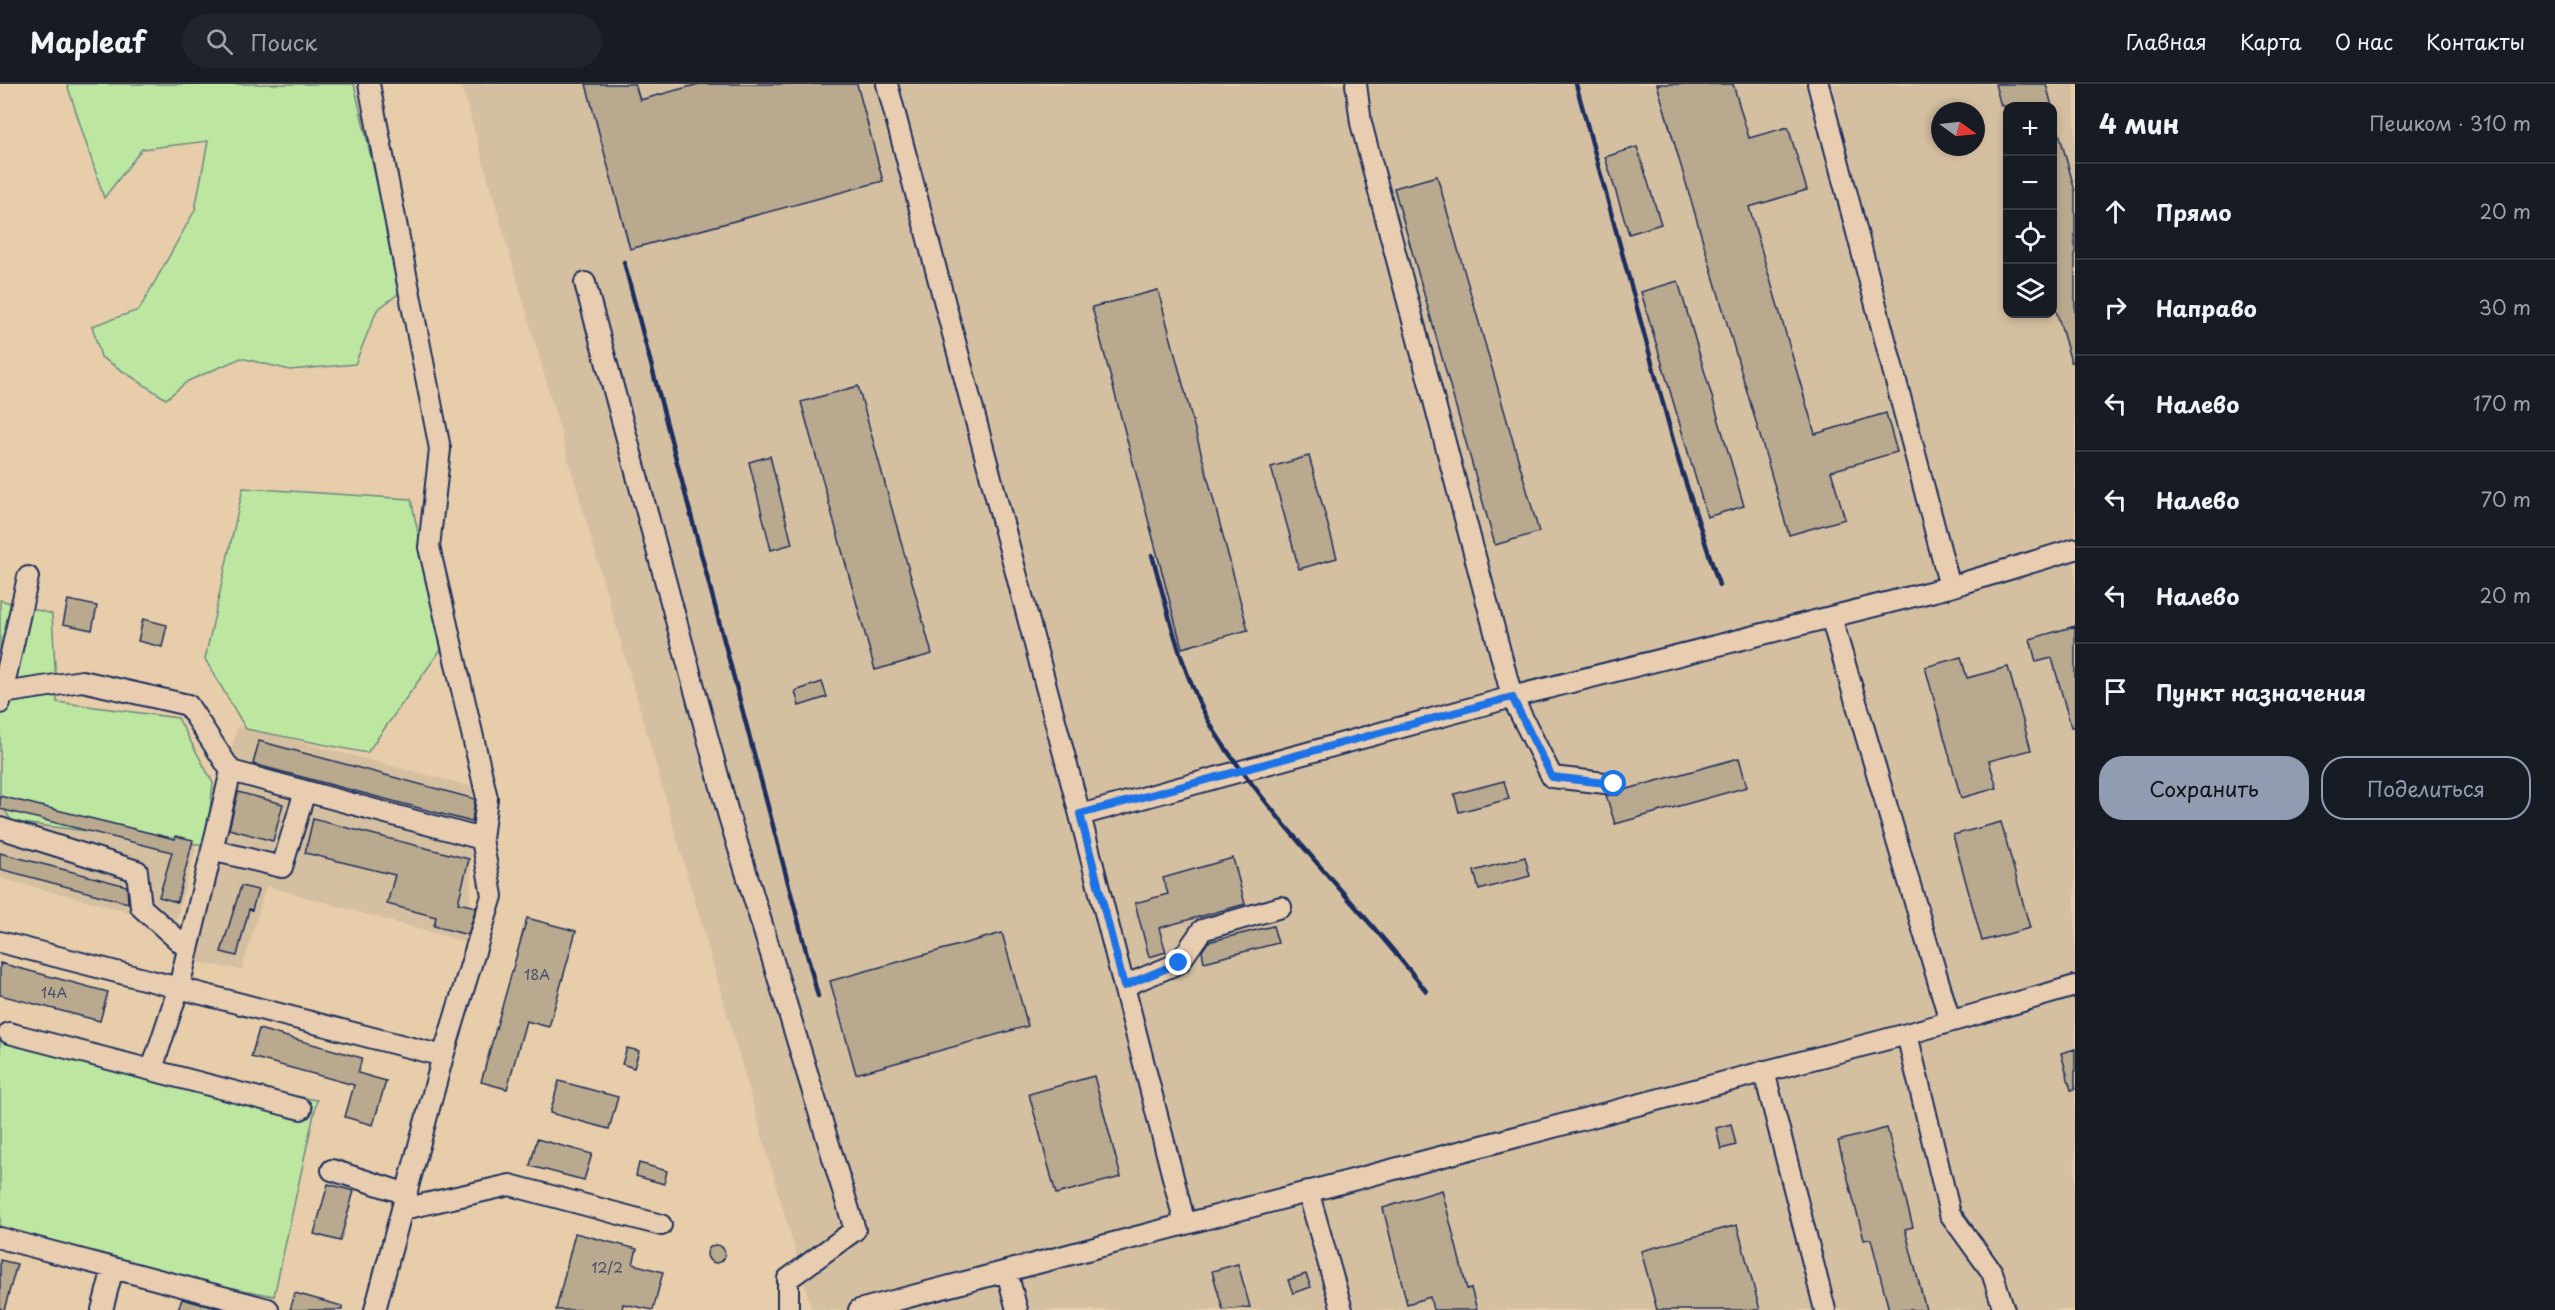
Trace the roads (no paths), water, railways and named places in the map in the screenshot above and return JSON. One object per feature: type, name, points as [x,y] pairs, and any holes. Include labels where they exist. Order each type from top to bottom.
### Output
[{"type":"lane","points":[[369,84],[440,449],[429,547],[488,798],[482,839],[492,896],[443,1056],[375,1310]]},
{"type":"lane","points":[[887,84],[1080,814],[1185,1224]]},
{"type":"lane","points":[[1356,84],[1361,123],[1512,697],[1552,777],[1614,784]]},
{"type":"lane","points":[[1818,84],[1950,587]]},
{"type":"lane","points":[[585,283],[728,813],[855,1230],[788,1279],[788,1310]]},
{"type":"lane","points":[[1080,814],[1512,697],[1950,587],[2075,549]]},
{"type":"lane","points":[[28,577],[1,698],[82,681],[189,705],[231,771],[482,839]]},
{"type":"lane","points":[[1831,617],[1950,1021]]},
{"type":"lane","points":[[152,1069],[178,987],[231,771]]},
{"type":"lane","points":[[212,850],[282,867],[305,791]]},
{"type":"lane","points":[[0,828],[137,871],[141,907],[188,949]]},
{"type":"lane","points":[[1124,986],[1179,963],[1202,930],[1281,907]]},
{"type":"lane","points":[[0,942],[443,1056]]},
{"type":"lane","points":[[859,1310],[1907,1034],[2075,986]]},
{"type":"lane","points":[[9,1033],[301,1109]]},
{"type":"lane","points":[[1907,1034],[1950,1214],[1992,1272],[2004,1310]]},
{"type":"lane","points":[[1764,1071],[1825,1310]]},
{"type":"lane","points":[[332,1170],[405,1202],[510,1185],[661,1226]]},
{"type":"lane","points":[[1308,1191],[1342,1310]]},
{"type":"lane","points":[[0,1239],[268,1309]]},
{"type":"lane","points":[[102,1310],[113,1268]]},
{"type":"lane","points":[[1007,1272],[1017,1310]]},
{"type":"railway","points":[[1576,84],[1679,462],[1719,585]]},
{"type":"railway","points":[[624,262],[818,996]]},
{"type":"railway","points":[[1152,555],[1189,679],[1218,738],[1279,818],[1426,991]]}]
